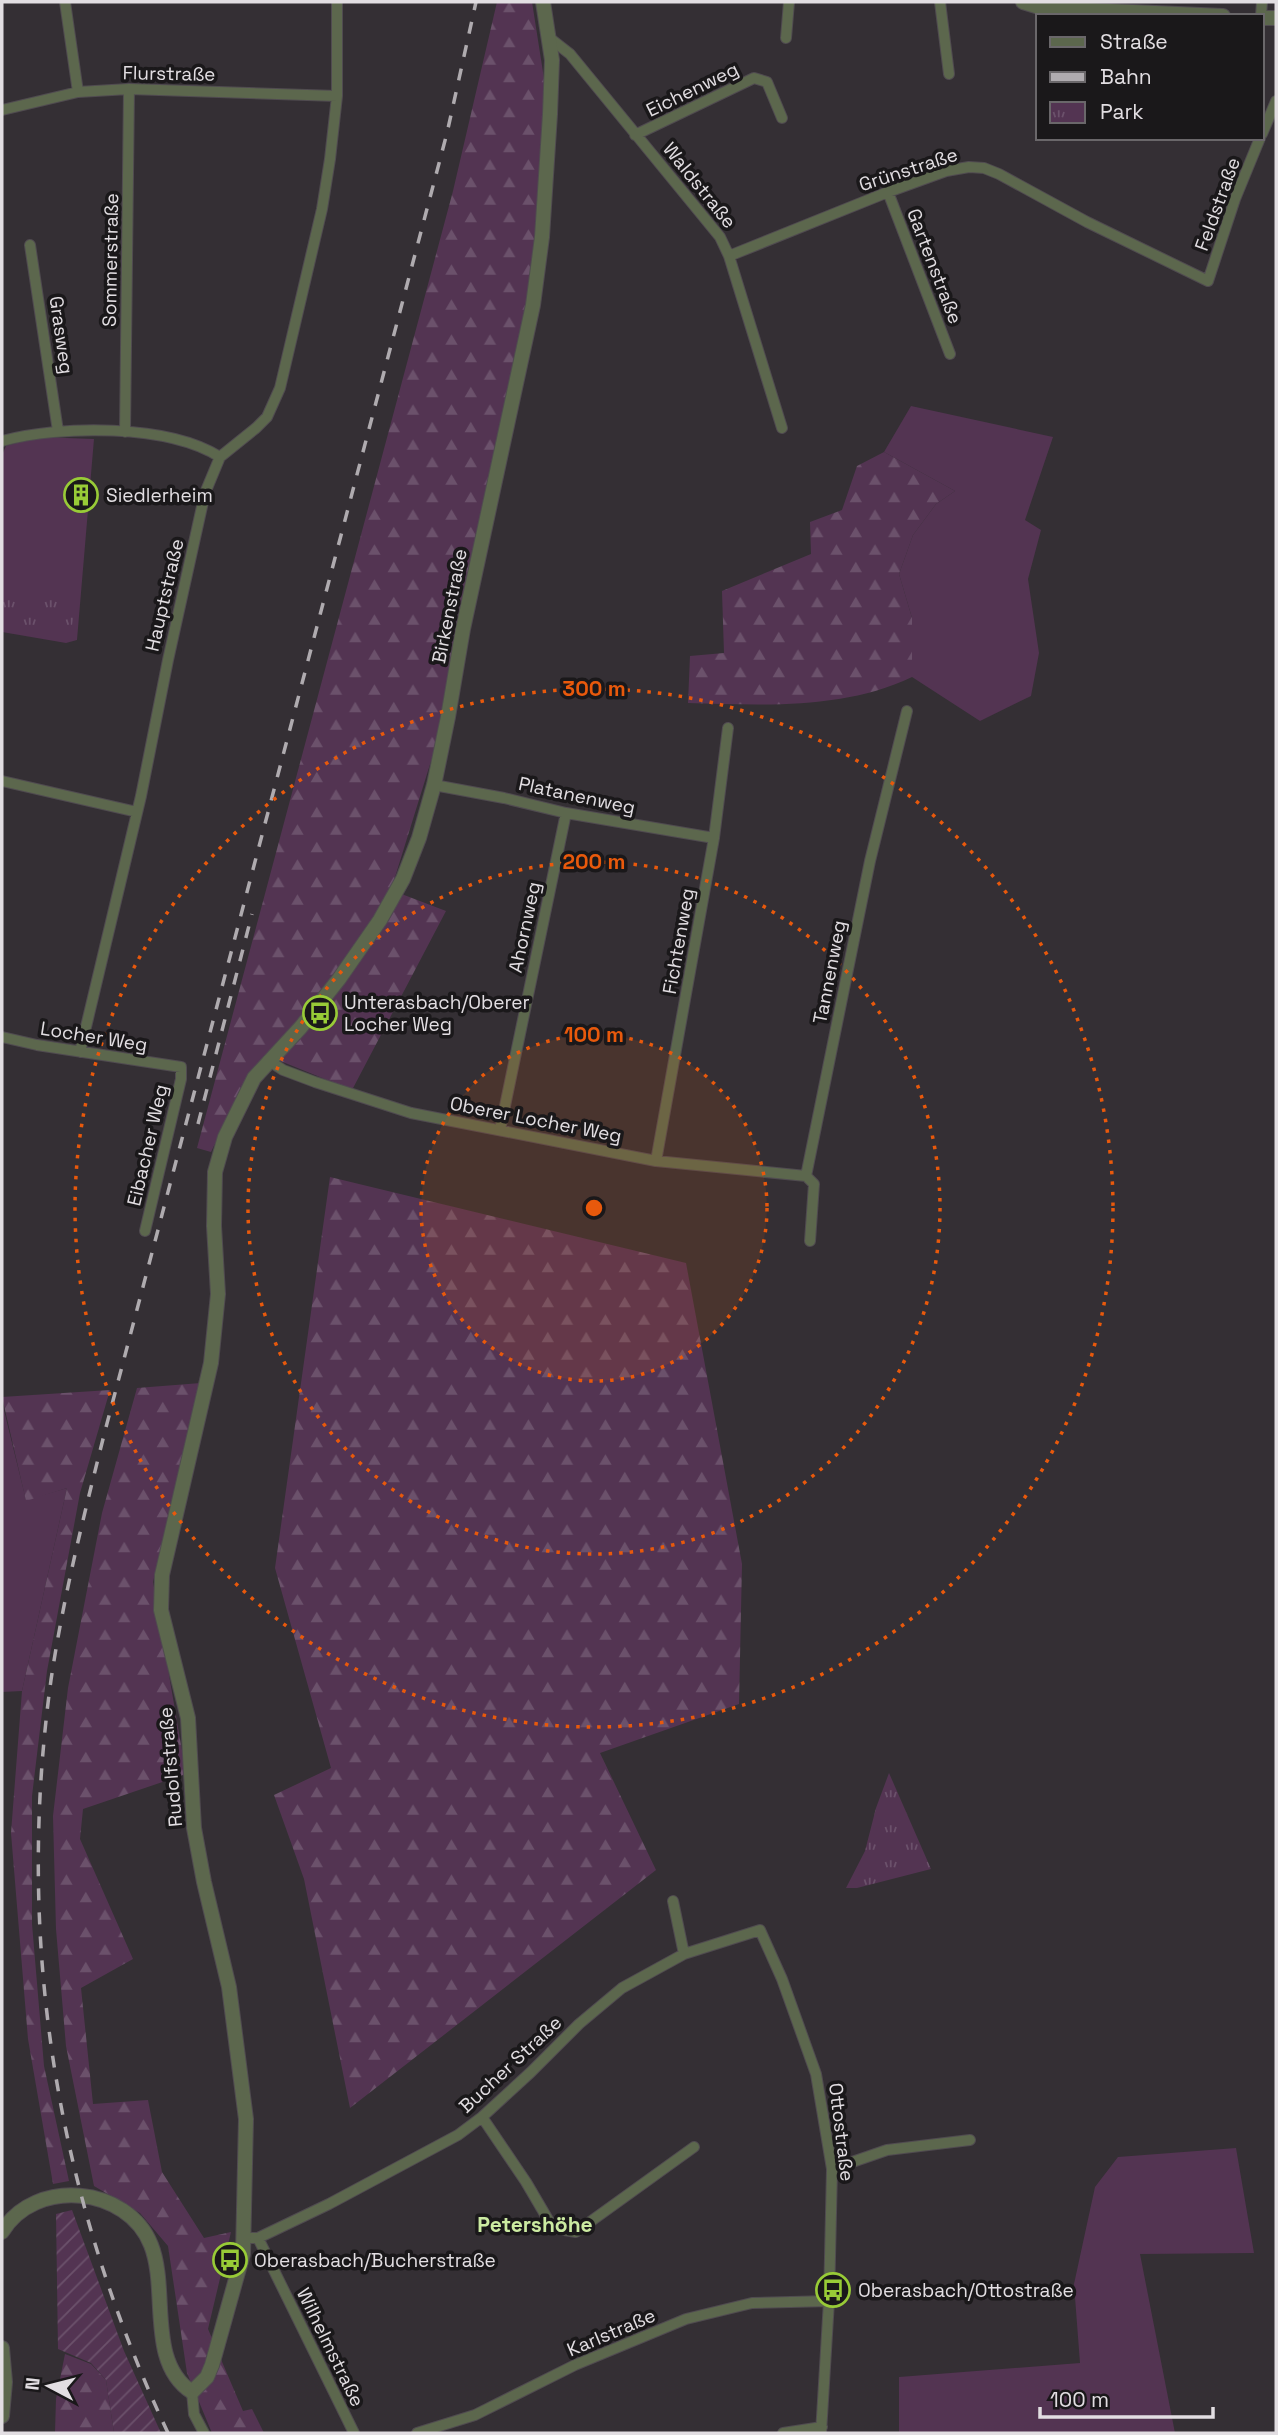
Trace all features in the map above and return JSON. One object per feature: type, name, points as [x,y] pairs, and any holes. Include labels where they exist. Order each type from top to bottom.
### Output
[{"type":"street","points":[[65,2],[78,92]]},
{"type":"street","name":"Hauptstraße","points":[[80,1052],[83,1030],[137,812],[167,660],[205,493],[220,457],[256,428],[267,416],[277,396],[322,209],[337,96],[337,2]]},
{"type":"street","points":[[542,2],[547,36]]},
{"type":"street","points":[[786,38],[789,2]]},
{"type":"street","points":[[940,2],[949,75]]},
{"type":"street","points":[[1023,2],[1066,9],[1126,6],[1204,14]]},
{"type":"street","name":"Birkenstraße","points":[[268,1060],[308,1017],[380,920],[403,878],[419,838],[434,785],[463,629],[533,305],[542,237],[550,114],[551,60],[547,36]]},
{"type":"street","name":"Waldstraße","points":[[547,36],[570,54],[720,237],[729,256],[782,428]]},
{"type":"street","name":"Eichenweg","points":[[635,135],[754,78],[767,82],[782,118]]},
{"type":"street","name":"Flurstraße","points":[[2,110],[78,92],[129,89],[337,96]]},
{"type":"street","name":"Sommerstraße","points":[[125,432],[129,89]]},
{"type":"street","name":"Feldstraße","points":[[1264,129],[1276,101]]},
{"type":"street","name":"Feldstraße","points":[[1208,281],[1235,199],[1259,140]]},
{"type":"street","name":"Grünstraße","points":[[729,256],[887,191],[946,171],[969,167],[984,168],[999,174],[1087,222],[1208,281]]},
{"type":"street","name":"Gartenstraße","points":[[887,191],[950,354]]},
{"type":"street","name":"Grasweg","points":[[30,245],[58,431]]},
{"type":"street","points":[[2,441],[58,431],[125,432],[189,442],[220,457]]},
{"type":"street","name":"Tannenweg","points":[[810,1241],[814,1184],[806,1176],[870,861],[907,711]]},
{"type":"street","name":"Fichtenweg","points":[[656,1161],[714,838],[728,728]]},
{"type":"street","points":[[2,781],[137,812]]},
{"type":"street","name":"Platanenweg","points":[[434,785],[566,813],[714,838]]},
{"type":"street","name":"Ahornweg","points":[[500,1130],[566,813]]},
{"type":"street","name":"Locher Weg","points":[[2,1037],[181,1067]]},
{"type":"street","name":"Oberer Locher Weg","points":[[268,1060],[294,1074],[411,1113],[656,1161],[806,1176]]},
{"type":"street","name":"Rudolfstraße","points":[[192,2392],[207,2377],[212,2365],[243,2254],[251,2238],[246,2119],[239,2057],[229,1987],[194,1828],[188,1718],[161,1610],[162,1575],[211,1363],[218,1294],[214,1226],[215,1172],[225,1137],[254,1078],[268,1060]]},
{"type":"street","name":"Eibacher Weg","points":[[145,1231],[181,1079],[181,1067]]},
{"type":"street","points":[[673,1901],[684,1954]]},
{"type":"street","name":"Bucher Straße","points":[[251,2238],[329,2204],[458,2135],[482,2117],[579,2024],[622,1988],[684,1954],[760,1930]]},
{"type":"street","name":"Ottostraße","points":[[760,1930],[782,1979],[816,2074],[832,2169],[822,2430]]},
{"type":"street","points":[[482,2117],[553,2228],[564,2230],[576,2231],[694,2147]]},
{"type":"street","points":[[832,2169],[887,2150],[970,2140]]},
{"type":"street","points":[[2,2232],[28,2204],[58,2195],[94,2197],[123,2209],[140,2226],[152,2246],[164,2346],[182,2386],[192,2392],[194,2414],[204,2433]]},
{"type":"street","name":"Wilhelmstraße","points":[[251,2238],[354,2433]]},
{"type":"street","name":"Karlstraße","points":[[417,2433],[475,2415],[575,2365],[686,2319],[752,2303],[829,2301]]},
{"type":"street","points":[[2,2348],[5,2382],[2,2416]]},
{"type":"street","points":[[783,2433],[822,2430]]},
{"type":"green space","points":[[497,2],[532,2],[545,85],[542,263],[440,732],[391,890],[446,911],[352,1090],[268,1056],[248,1075],[211,1152],[197,1148],[453,191]]},
{"type":"green space","points":[[911,406],[1053,437],[1025,520],[1041,530],[1028,579],[1039,653],[1031,696],[980,721],[912,677],[912,618],[899,574],[913,535],[936,504],[955,491],[884,452]]},
{"type":"green space","points":[[39,437],[94,439],[77,640],[66,643],[2,632],[2,455],[6,446]]},
{"type":"green space","points":[[884,452],[955,491],[936,504],[913,535],[899,574],[912,618],[912,677],[886,688],[830,700],[773,704],[688,703],[690,656],[724,653],[722,591],[811,554],[810,522],[842,510],[857,466]]},
{"type":"green space","points":[[2,591],[76,602],[70,637],[2,627]]},
{"type":"green space","points":[[330,1177],[686,1263],[742,1564],[739,1704],[600,1753],[656,1870],[350,2108],[304,1879],[274,1795],[331,1768],[275,1568]]},
{"type":"green space","points":[[201,1383],[153,1582],[186,1774],[83,1809],[80,1839],[133,1959],[81,1988],[93,2104],[148,2100],[162,2172],[204,2238],[231,2232],[208,2329],[243,2411],[252,2409],[264,2433],[212,2433],[187,2373],[168,2246],[140,2213],[94,2186],[66,2046],[56,1929],[53,1816],[68,1688],[102,1513],[137,1388]]},
{"type":"green space","points":[[110,1390],[80,1493],[47,1671],[32,1796],[32,1924],[44,2066],[69,2181],[53,2184],[28,2039],[11,1833],[22,1691],[67,1488],[26,1501],[2,1397]]},
{"type":"green space","points":[[2,1402],[26,1500],[67,1488],[22,1691],[2,1692]]},
{"type":"green space","points":[[889,1773],[931,1869],[857,1888],[846,1888],[865,1851],[876,1808]]},
{"type":"green space","points":[[1236,2148],[1254,2253],[1140,2254],[1175,2433],[899,2433],[899,2377],[1080,2363],[1074,2284],[1095,2187],[1118,2157]]},
{"type":"green space","points":[[72,2210],[124,2351],[161,2433],[114,2433],[106,2380],[91,2363],[58,2349],[56,2214]]},
{"type":"green space","points":[[65,2354],[91,2364],[106,2380],[114,2433],[55,2433],[56,2399]]},
{"type":"railway","points":[[168,2433],[129,2343],[97,2252],[72,2159],[54,2065],[43,1970],[38,1874],[41,1778],[51,1680],[68,1586],[105,1431],[447,133],[476,2]]},
{"type":"railway","points":[[198,1124],[252,914]]},
{"type":"place","name":"Siedlerheim","points":[[81,495]]},
{"type":"place","name":"Unterasbach/Oberer Locher Weg","points":[[320,1013]]},
{"type":"place","name":"Oberasbach/Bucherstraße","points":[[230,2260]]},
{"type":"place","name":"Oberasbach/Ottostraße","points":[[833,2290]]},
{"type":"district","name":"Petershöhe","points":[[535,2225]]}]
